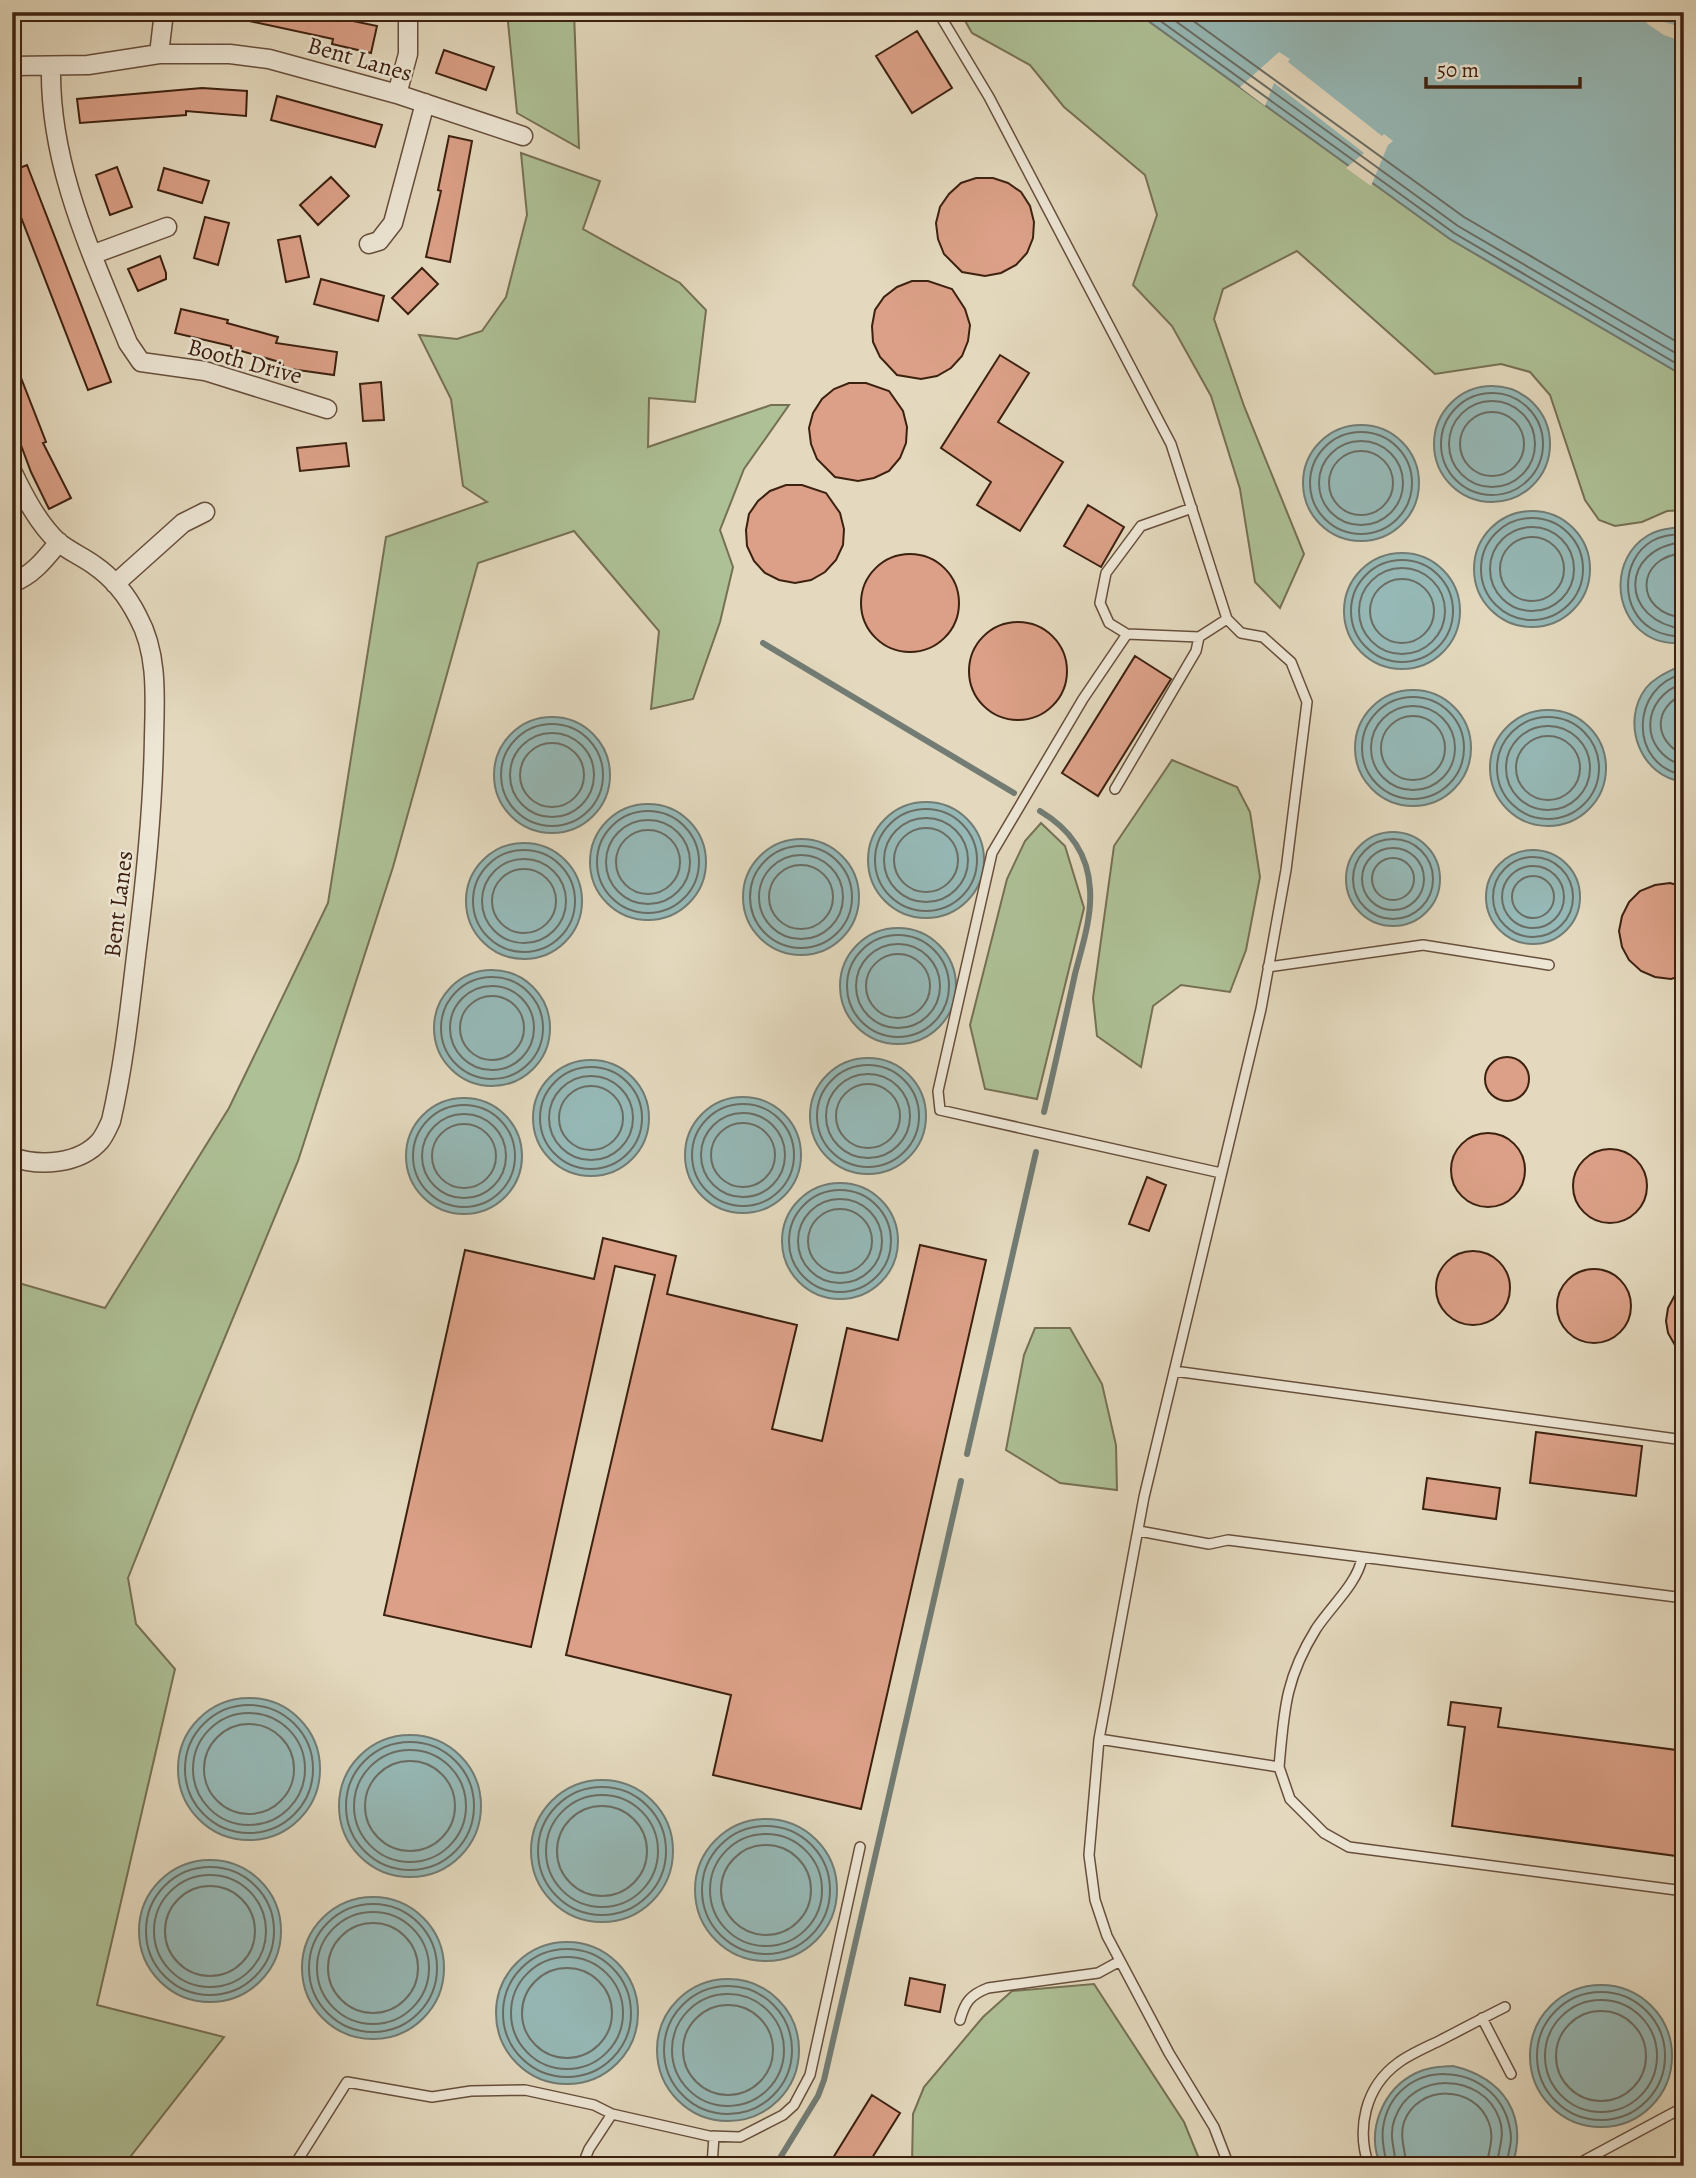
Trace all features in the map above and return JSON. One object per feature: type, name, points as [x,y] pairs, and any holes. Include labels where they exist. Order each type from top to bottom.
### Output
[{"type":"street","points":[[159,54],[164,12]]},
{"type":"street","points":[[397,94],[408,54],[408,12]]},
{"type":"street","name":"Bent Lanes","points":[[12,66],[88,65],[159,54],[230,54],[269,60],[397,94],[523,136]]},
{"type":"street","name":"Booth Drive","points":[[51,66],[50,100],[67,188],[128,343],[141,362],[205,371],[327,409]]},
{"type":"street","points":[[369,244],[379,241],[393,223],[425,103]]},
{"type":"street","points":[[94,254],[167,227]]},
{"type":"street","name":"Bent Lanes","points":[[12,471],[26,499],[58,542],[97,567],[116,584],[131,604],[148,642],[153,669],[154,716],[150,844],[117,1097],[111,1121],[101,1140],[86,1153],[45,1162],[12,1157]]},
{"type":"street","points":[[116,584],[184,523],[205,512]]},
{"type":"street","points":[[12,583],[38,566],[58,542]]},
{"type":"lane","points":[[938,12],[989,97],[1171,444],[1227,619],[1241,633],[1263,637],[1291,662],[1307,702],[1288,857],[1261,1009],[1144,1497],[1099,1739],[1089,1855],[1095,1899],[1107,1936],[1169,2053],[1214,2127],[1229,2166]]},
{"type":"lane","points":[[1192,508],[1141,526],[1105,573],[1100,603],[1109,623],[1126,634],[1199,637],[1227,619]]},
{"type":"lane","points":[[1126,634],[1083,699],[992,853],[937,1091],[940,1110],[1221,1174]]},
{"type":"lane","points":[[1115,789],[1196,651],[1199,637]]},
{"type":"lane","points":[[1268,967],[1423,945],[1549,965]]},
{"type":"lane","points":[[1174,1371],[1684,1440]]},
{"type":"lane","points":[[1139,1531],[1209,1544],[1227,1540],[1684,1598]]},
{"type":"lane","points":[[1362,1558],[1360,1572],[1315,1631],[1290,1680],[1284,1703],[1279,1767],[1290,1799],[1324,1833],[1349,1847],[1684,1891]]},
{"type":"lane","points":[[1099,1739],[1279,1767]]},
{"type":"lane","points":[[294,2166],[347,2082],[432,2097],[471,2091],[525,2090],[594,2105],[612,2114],[714,2136],[740,2137],[755,2131],[783,2115],[794,2105],[810,2075],[860,1847]]},
{"type":"lane","points":[[960,2020],[964,2004],[974,1993],[988,1987],[1098,1973],[1120,1961]]},
{"type":"lane","points":[[1368,2166],[1362,2144],[1363,2120],[1369,2098],[1380,2079],[1398,2063],[1504,2007]]},
{"type":"lane","points":[[1482,2018],[1511,2074]]},
{"type":"lane","points":[[1574,2166],[1684,2108]]},
{"type":"lane","points":[[582,2166],[589,2149],[612,2114]]},
{"type":"lane","points":[[712,2166],[714,2136]]},
{"type":"green space","points":[[507,12],[574,12],[579,148],[517,113]]},
{"type":"green space","points":[[960,12],[1136,12],[1450,239],[1684,376],[1684,510],[1667,511],[1642,522],[1615,526],[1599,520],[1585,500],[1550,395],[1530,372],[1501,364],[1435,374],[1297,251],[1223,289],[1214,319],[1244,406],[1304,554],[1280,608],[1255,582],[1240,489],[1211,396],[1172,326],[1133,285],[1157,215],[1145,175],[1064,107],[1030,65],[972,33]]},
{"type":"green space","points":[[521,153],[600,181],[583,229],[680,283],[706,310],[695,402],[649,398],[648,447],[771,405],[789,405],[744,469],[720,530],[733,567],[720,622],[693,699],[651,709],[659,631],[574,531],[478,563],[393,867],[298,1161],[128,1578],[136,1624],[175,1669],[97,2005],[224,2037],[123,2166],[12,2166],[12,1281],[105,1308],[229,1108],[328,903],[386,537],[487,502],[463,486],[451,399],[419,335],[457,339],[482,331],[506,297],[527,215]]},
{"type":"green space","points":[[1172,760],[1237,787],[1250,812],[1260,877],[1246,950],[1230,992],[1181,985],[1153,1006],[1141,1067],[1097,1036],[1093,998],[1114,846]]},
{"type":"green space","points":[[1041,823],[1065,846],[1084,908],[1037,1099],[985,1089],[970,1025],[1007,879],[1025,841]]},
{"type":"green space","points":[[1035,1328],[1070,1328],[1102,1384],[1116,1445],[1117,1490],[1060,1483],[1006,1450],[1024,1355]]},
{"type":"green space","points":[[1094,1984],[1184,2122],[1202,2166],[912,2164],[913,2114],[924,2087],[983,2017],[1012,1991]]},
{"type":"water","points":[[1136,12],[1684,12],[1684,376],[1450,239]]},
{"type":"water","points":[[1492,386],[1514,390],[1533,403],[1546,422],[1550,444],[1546,466],[1533,485],[1514,498],[1492,502],[1470,498],[1451,485],[1438,466],[1434,444],[1438,422],[1451,403],[1470,390]]},
{"type":"water","points":[[1361,425],[1383,429],[1402,442],[1415,461],[1419,483],[1415,505],[1402,524],[1383,537],[1361,541],[1339,537],[1320,524],[1307,505],[1303,483],[1307,461],[1320,442],[1339,429]]},
{"type":"water","points":[[1532,511],[1554,515],[1573,528],[1586,547],[1590,569],[1586,591],[1573,610],[1554,623],[1532,627],[1510,623],[1491,610],[1478,591],[1474,569],[1478,547],[1491,528],[1510,515]]},
{"type":"water","points":[[1684,527],[1684,644],[1667,643],[1645,634],[1626,612],[1620,585],[1622,571],[1627,557],[1647,536],[1669,528]]},
{"type":"water","points":[[1402,553],[1424,557],[1443,570],[1456,589],[1460,611],[1456,633],[1443,652],[1424,665],[1402,669],[1380,665],[1361,652],[1348,633],[1344,611],[1348,589],[1361,570],[1380,557]]},
{"type":"water","points":[[1678,667],[1684,667],[1684,782],[1669,778],[1656,770],[1639,746],[1635,731],[1638,702],[1646,688]]},
{"type":"water","points":[[1413,690],[1435,694],[1454,707],[1467,726],[1471,748],[1467,770],[1454,789],[1435,802],[1413,806],[1391,802],[1372,789],[1359,770],[1355,748],[1359,726],[1372,707],[1391,694]]},
{"type":"water","points":[[1548,710],[1570,714],[1589,727],[1602,746],[1606,768],[1602,790],[1589,809],[1570,822],[1548,826],[1526,822],[1507,809],[1494,790],[1490,768],[1494,746],[1507,727],[1526,714]]},
{"type":"water","points":[[552,717],[574,721],[593,734],[606,753],[610,775],[606,797],[593,816],[574,829],[552,833],[530,829],[511,816],[498,797],[494,775],[498,753],[511,734],[530,721]]},
{"type":"water","points":[[926,802],[948,806],[967,819],[980,838],[984,860],[980,882],[967,901],[948,914],[926,918],[904,914],[885,901],[872,882],[868,860],[872,838],[885,819],[904,806]]},
{"type":"water","points":[[648,804],[670,808],[689,821],[702,840],[706,862],[702,884],[689,903],[670,916],[648,920],[626,916],[607,903],[594,884],[590,862],[594,840],[607,821],[626,808]]},
{"type":"water","points":[[1393,832],[1411,835],[1426,846],[1437,861],[1440,879],[1437,897],[1426,912],[1411,923],[1393,926],[1375,923],[1360,912],[1349,897],[1346,879],[1349,861],[1360,846],[1375,835]]},
{"type":"water","points":[[801,839],[823,843],[842,856],[855,875],[859,897],[855,919],[842,938],[823,951],[801,955],[779,951],[760,938],[747,919],[743,897],[747,875],[760,856],[779,843]]},
{"type":"water","points":[[524,843],[546,847],[565,860],[578,879],[582,901],[578,923],[565,942],[546,955],[524,959],[502,955],[483,942],[470,923],[466,901],[470,879],[483,860],[502,847]]},
{"type":"water","points":[[1533,850],[1551,853],[1566,864],[1577,879],[1580,897],[1577,915],[1566,930],[1551,941],[1533,944],[1515,941],[1500,930],[1489,915],[1486,897],[1489,879],[1500,864],[1515,853]]},
{"type":"water","points":[[898,928],[920,932],[939,945],[952,964],[956,986],[952,1008],[939,1027],[920,1040],[898,1044],[876,1040],[857,1027],[844,1008],[840,986],[844,964],[857,945],[876,932]]},
{"type":"water","points":[[492,970],[514,974],[533,987],[546,1006],[550,1028],[546,1050],[533,1069],[514,1082],[492,1086],[470,1082],[451,1069],[438,1050],[434,1028],[438,1006],[451,987],[470,974]]},
{"type":"water","points":[[868,1058],[890,1062],[909,1075],[922,1094],[926,1116],[922,1138],[909,1157],[890,1170],[868,1174],[846,1170],[827,1157],[814,1138],[810,1116],[814,1094],[827,1075],[846,1062]]},
{"type":"water","points":[[591,1060],[613,1064],[632,1077],[645,1096],[649,1118],[645,1140],[632,1159],[613,1172],[591,1176],[569,1172],[550,1159],[537,1140],[533,1118],[537,1096],[550,1077],[569,1064]]},
{"type":"water","points":[[743,1097],[765,1101],[784,1114],[797,1133],[801,1155],[797,1177],[784,1196],[765,1209],[743,1213],[721,1209],[702,1196],[689,1177],[685,1155],[689,1133],[702,1114],[721,1101]]},
{"type":"water","points":[[464,1098],[486,1102],[505,1115],[518,1134],[522,1156],[518,1178],[505,1197],[486,1210],[464,1214],[442,1210],[423,1197],[410,1178],[406,1156],[410,1134],[423,1115],[442,1102]]},
{"type":"water","points":[[840,1183],[862,1187],[881,1200],[894,1219],[898,1241],[894,1263],[881,1282],[862,1295],[840,1299],[818,1295],[799,1282],[786,1263],[782,1241],[786,1219],[799,1200],[818,1187]]},
{"type":"water","points":[[249,1698],[276,1703],[300,1718],[315,1742],[320,1769],[315,1796],[300,1820],[276,1835],[249,1840],[222,1835],[198,1820],[183,1796],[178,1769],[183,1742],[198,1718],[222,1703]]},
{"type":"water","points":[[410,1735],[437,1740],[461,1755],[476,1779],[481,1806],[476,1833],[461,1857],[437,1872],[410,1877],[383,1872],[359,1857],[344,1833],[339,1806],[344,1779],[359,1755],[383,1740]]},
{"type":"water","points":[[602,1780],[629,1785],[653,1800],[668,1824],[673,1851],[668,1878],[653,1902],[629,1917],[602,1922],[575,1917],[551,1902],[536,1878],[531,1851],[536,1824],[551,1800],[575,1785]]},
{"type":"water","points":[[766,1819],[793,1824],[817,1839],[832,1863],[837,1890],[832,1917],[817,1941],[793,1956],[766,1961],[739,1956],[715,1941],[700,1917],[695,1890],[700,1863],[715,1839],[739,1824]]},
{"type":"water","points":[[210,1860],[237,1865],[261,1880],[276,1904],[281,1931],[276,1958],[261,1982],[237,1997],[210,2002],[183,1997],[159,1982],[144,1958],[139,1931],[144,1904],[159,1880],[183,1865]]},
{"type":"water","points":[[373,1897],[400,1902],[424,1917],[439,1941],[444,1968],[439,1995],[424,2019],[400,2034],[373,2039],[346,2034],[322,2019],[307,1995],[302,1968],[307,1941],[322,1917],[346,1902]]},
{"type":"water","points":[[567,1942],[594,1947],[618,1962],[633,1986],[638,2013],[633,2040],[618,2064],[594,2079],[567,2084],[540,2079],[516,2064],[501,2040],[496,2013],[501,1986],[516,1962],[540,1947]]},
{"type":"water","points":[[728,1979],[755,1984],[779,1999],[794,2023],[799,2050],[794,2077],[779,2101],[755,2116],[728,2121],[701,2116],[677,2101],[662,2077],[657,2050],[662,2023],[677,1999],[701,1984]]},
{"type":"water","points":[[1601,1985],[1628,1990],[1652,2005],[1667,2029],[1672,2056],[1667,2083],[1652,2107],[1628,2122],[1601,2127],[1574,2122],[1550,2107],[1535,2083],[1530,2056],[1535,2029],[1550,2005],[1574,1990]]},
{"type":"water","points":[[1453,2066],[1486,2080],[1508,2101],[1517,2131],[1512,2166],[1381,2166],[1375,2139],[1376,2125],[1386,2100],[1404,2080],[1416,2073],[1430,2068]]},
{"type":"pier","points":[[1636,12],[1654,12],[1664,22],[1684,28],[1684,42],[1664,35]]},
{"type":"pier","points":[[1279,52],[1382,136],[1384,134],[1393,141],[1388,145],[1371,186],[1346,168],[1364,153],[1274,83],[1265,106],[1240,87]]},
{"type":"building","points":[[241,12],[310,12],[377,26],[371,53],[332,44],[333,39],[240,19]]},
{"type":"building","points":[[917,31],[952,88],[912,113],[876,56]]},
{"type":"building","points":[[444,50],[494,67],[486,90],[436,73]]},
{"type":"building","points":[[202,88],[247,91],[246,116],[186,111],[186,115],[80,123],[77,99]]},
{"type":"building","points":[[277,96],[382,125],[375,147],[271,120]]},
{"type":"building","points":[[449,136],[472,141],[450,262],[426,257],[441,191],[438,190]]},
{"type":"building","points":[[27,165],[111,382],[88,390],[12,194],[12,171]]},
{"type":"building","points":[[117,167],[132,207],[110,215],[96,175]]},
{"type":"building","points":[[164,168],[209,181],[202,203],[158,190]]},
{"type":"building","points":[[331,177],[349,196],[318,225],[300,205]]},
{"type":"building","points":[[976,178],[993,178],[1008,183],[1021,192],[1030,206],[1034,222],[1033,238],[1027,253],[1016,265],[1001,273],[985,276],[962,272],[944,254],[936,223],[940,207],[949,194],[961,183]]},
{"type":"building","points":[[205,217],[229,223],[218,265],[194,258]]},
{"type":"building","points":[[300,236],[309,277],[286,282],[278,240]]},
{"type":"building","points":[[160,256],[166,279],[138,291],[128,269]]},
{"type":"building","points":[[422,268],[438,284],[408,314],[392,298]]},
{"type":"building","points":[[321,279],[384,296],[378,321],[314,304]]},
{"type":"building","points":[[912,281],[928,281],[952,289],[965,309],[970,325],[962,356],[951,368],[937,376],[921,379],[897,375],[880,357],[873,342],[875,310],[884,297],[897,287]]},
{"type":"building","points":[[181,309],[228,320],[227,323],[278,337],[276,343],[337,352],[334,375],[283,368],[283,363],[231,346],[175,333]]},
{"type":"building","points":[[1000,355],[1029,373],[998,422],[1063,462],[1020,531],[977,505],[991,482],[941,448]]},
{"type":"building","points":[[12,360],[46,442],[43,443],[71,498],[49,509],[31,472],[12,421]]},
{"type":"building","points":[[381,382],[384,420],[363,421],[360,384]]},
{"type":"building","points":[[849,383],[866,383],[889,391],[903,411],[907,427],[906,443],[900,458],[889,471],[858,481],[835,477],[817,459],[809,428],[813,413],[822,399],[834,389]]},
{"type":"building","points":[[346,443],[349,466],[300,471],[297,448]]},
{"type":"building","points":[[786,485],[802,485],[826,493],[840,513],[844,529],[843,545],[836,560],[825,572],[811,580],[795,583],[779,580],[765,573],[754,561],[747,546],[749,514],[758,501],[770,491]]},
{"type":"building","points":[[1088,505],[1124,527],[1101,567],[1064,546]]},
{"type":"building","points":[[910,554],[937,562],[951,576],[959,603],[951,630],[937,644],[910,652],[883,644],[869,630],[861,603],[869,576],[883,562]]},
{"type":"building","points":[[1018,622],[1045,630],[1059,644],[1067,671],[1059,698],[1045,712],[1018,720],[991,712],[977,698],[969,671],[977,644],[991,630]]},
{"type":"building","points":[[1135,656],[1171,679],[1098,796],[1062,773]]},
{"type":"building","points":[[1670,883],[1684,887],[1684,975],[1671,979],[1655,977],[1641,971],[1629,960],[1622,947],[1619,931],[1629,902],[1640,891]]},
{"type":"building","points":[[1507,1057],[1522,1064],[1529,1079],[1522,1094],[1507,1101],[1492,1094],[1485,1079],[1492,1064]]},
{"type":"building","points":[[1488,1133],[1509,1139],[1519,1149],[1525,1170],[1519,1191],[1509,1201],[1488,1207],[1467,1201],[1457,1191],[1451,1170],[1457,1149],[1467,1139]]},
{"type":"building","points":[[1610,1149],[1631,1155],[1641,1165],[1647,1186],[1641,1207],[1631,1217],[1610,1223],[1589,1217],[1579,1207],[1573,1186],[1579,1165],[1589,1155]]},
{"type":"building","points":[[1147,1177],[1166,1185],[1149,1231],[1129,1224]]},
{"type":"building","points":[[603,1238],[676,1256],[667,1294],[797,1325],[772,1429],[822,1441],[847,1328],[898,1340],[920,1245],[986,1260],[861,1809],[713,1775],[731,1695],[566,1655],[655,1275],[615,1266],[531,1647],[384,1615],[465,1250],[594,1279]]},
{"type":"building","points":[[1473,1251],[1494,1257],[1504,1267],[1510,1288],[1504,1309],[1494,1319],[1473,1325],[1452,1319],[1442,1309],[1436,1288],[1442,1267],[1452,1257]]},
{"type":"building","points":[[1594,1269],[1615,1275],[1625,1285],[1631,1306],[1625,1327],[1615,1337],[1594,1343],[1573,1337],[1563,1327],[1557,1306],[1563,1285],[1573,1275]]},
{"type":"building","points":[[1684,1278],[1684,1361],[1668,1333],[1666,1321],[1668,1308]]},
{"type":"building","points":[[1536,1432],[1642,1446],[1636,1496],[1530,1483]]},
{"type":"building","points":[[1427,1478],[1500,1488],[1496,1519],[1423,1509]]},
{"type":"building","points":[[1451,1702],[1501,1708],[1498,1727],[1684,1751],[1684,1857],[1452,1826],[1465,1727],[1448,1725]]},
{"type":"building","points":[[910,1978],[945,1985],[940,2012],[905,2005]]},
{"type":"building","points":[[872,2095],[900,2113],[867,2166],[828,2166]]},
{"type":"waterway","points":[[763,643],[1014,793]]},
{"type":"waterway","points":[[1040,811],[1076,843],[1086,864],[1090,889],[1086,932],[1044,1112]]},
{"type":"waterway","points":[[967,1454],[1036,1152]]},
{"type":"waterway","points":[[775,2166],[818,2096],[824,2080],[961,1481]]}]
